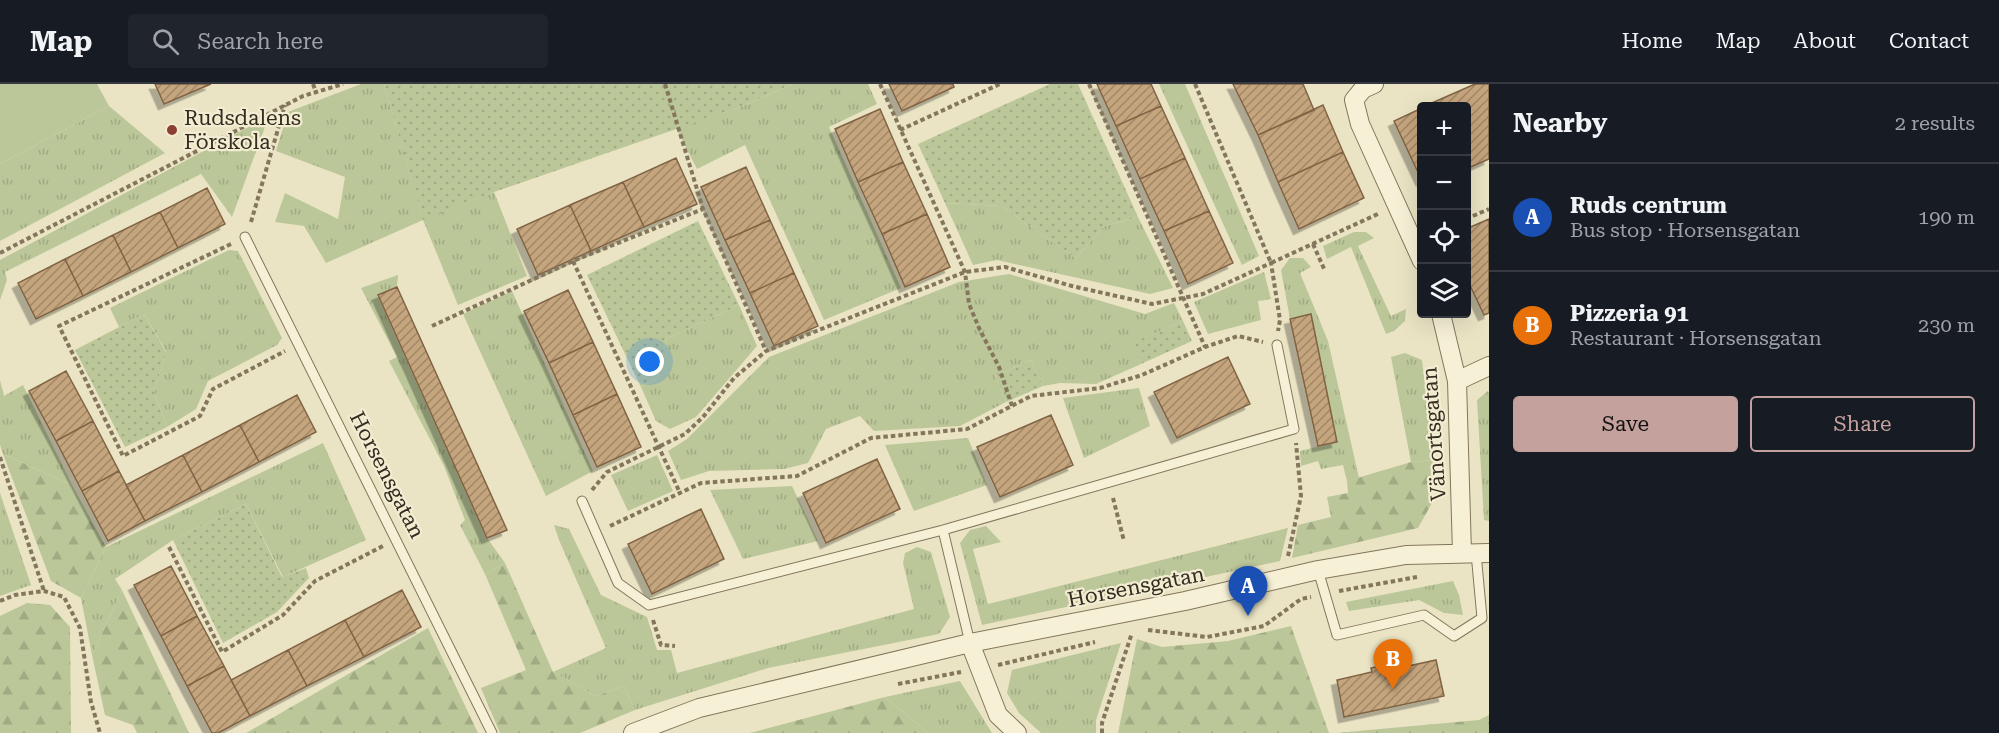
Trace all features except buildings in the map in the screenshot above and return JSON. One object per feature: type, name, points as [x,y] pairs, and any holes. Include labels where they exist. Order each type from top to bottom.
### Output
[{"type":"street","points":[[1374,84],[1363,89],[1354,100],[1360,124],[1417,249]]},
{"type":"street","name":"Vänortsgatan","points":[[1442,318],[1457,381],[1476,553]]},
{"type":"street","points":[[1457,381],[1489,366]]},
{"type":"street","name":"Horsensgatan","points":[[633,733],[699,708],[970,643],[1185,601],[1318,570],[1406,555],[1476,553]]},
{"type":"street","points":[[970,643],[998,715],[1017,733]]},
{"type":"lane","name":"Horsensgatan","points":[[245,237],[492,733]]},
{"type":"lane","points":[[582,501],[618,584],[649,605],[943,531],[1294,429],[1277,345]]},
{"type":"lane","points":[[943,531],[970,643]]},
{"type":"lane","points":[[1318,570],[1337,635],[1424,615],[1454,636],[1482,618],[1476,553]]},
{"type":"path","points":[[313,84],[316,92]]},
{"type":"path","points":[[0,253],[303,96],[343,84]]},
{"type":"path","points":[[665,84],[703,209],[765,351]]},
{"type":"path","points":[[880,84],[965,272],[969,304],[999,367],[1012,406]]},
{"type":"path","points":[[900,130],[1000,84]]},
{"type":"path","points":[[1089,84],[1205,346]]},
{"type":"path","points":[[596,533],[701,483],[797,476],[871,438],[967,429],[1031,396],[1100,388],[1142,375],[1205,346],[1238,336],[1277,345],[1280,320],[1271,263],[1195,84]]},
{"type":"path","points":[[285,105],[256,209],[245,237],[59,327],[123,456],[200,416],[213,389],[297,345]]},
{"type":"path","points":[[582,501],[607,472],[685,434],[734,378],[765,351],[965,272],[1005,267],[1072,286],[1152,304],[1203,294],[1398,205]]},
{"type":"path","points":[[432,326],[573,261],[703,209]]},
{"type":"path","points":[[1471,217],[1489,209]]},
{"type":"path","points":[[1313,244],[1325,271]]},
{"type":"path","points":[[573,261],[680,493]]},
{"type":"path","points":[[1284,578],[1301,496],[1294,429]]},
{"type":"path","points":[[0,457],[44,591]]},
{"type":"path","points":[[1110,482],[1124,541]]},
{"type":"path","points":[[169,547],[222,652],[283,615],[315,581],[395,540]]},
{"type":"path","points":[[1120,636],[1147,630],[1207,637],[1264,626],[1301,599],[1428,575]]},
{"type":"path","points":[[0,601],[15,595],[44,591],[64,597],[80,628],[90,702],[100,733]]},
{"type":"path","points":[[649,605],[661,645],[675,646]]},
{"type":"path","points":[[1102,733],[1102,723],[1131,633]]},
{"type":"path","points":[[896,684],[943,674],[980,670],[1096,642]]},
{"type":"green space","points":[[0,84],[97,84],[109,106],[0,164]]},
{"type":"green space","points":[[361,84],[384,84],[423,219],[494,192],[527,276],[458,305],[423,220],[326,263],[304,226],[275,222],[285,193],[338,219],[345,177],[276,151],[288,112]]},
{"type":"green space","points":[[384,84],[793,84],[740,107],[494,192],[423,220]]},
{"type":"green space","points":[[793,84],[868,84],[877,104],[829,127],[901,288],[824,320],[745,145],[697,169],[676,128],[740,107]]},
{"type":"green space","points":[[1050,84],[1078,84],[1138,217],[1104,226],[1076,258],[1001,206],[945,203],[918,144]]},
{"type":"green space","points":[[1159,84],[1185,84],[1259,256],[1242,265]]},
{"type":"green space","points":[[109,106],[165,153],[0,241],[0,164]]},
{"type":"green space","points":[[269,116],[232,217],[201,174],[5,272],[7,280],[0,300],[0,260]]},
{"type":"green space","points":[[945,203],[1001,206],[1076,258],[1104,226],[1138,217],[1173,288],[1150,294],[997,260],[973,265]]},
{"type":"green space","points":[[698,221],[739,305],[666,339],[658,378],[641,387],[587,275]]},
{"type":"green space","points":[[1354,232],[1366,232],[1374,238],[1358,246],[1391,316],[1406,309],[1405,321],[1394,331],[1386,334],[1351,247],[1327,259],[1323,246]]},
{"type":"green space","points":[[229,250],[238,251],[282,338],[277,345],[208,381],[196,409],[167,427],[154,392],[166,351],[144,314],[119,327],[110,308]]},
{"type":"green space","points":[[1290,258],[1303,258],[1311,267],[1300,273],[1328,341],[1359,478],[1347,481],[1343,465],[1321,469],[1318,461],[1301,466],[1300,451],[1336,442],[1310,315],[1290,319],[1281,270]]},
{"type":"green space","points":[[1264,272],[1271,299],[1258,301],[1261,320],[1208,334],[1194,302]]},
{"type":"green space","points":[[1009,274],[1145,314],[1174,303],[1183,321],[1133,343],[1141,364],[1096,384],[1060,383],[1043,386],[1031,360],[995,376],[1006,402],[960,426],[874,431],[860,416],[826,429],[808,463],[784,469],[709,471],[681,480],[668,451],[687,439],[769,357],[959,282]]},
{"type":"green space","points":[[398,275],[397,287],[378,295],[487,538],[505,563],[485,574],[460,525],[465,520],[444,466],[389,361],[397,357],[361,288]]},
{"type":"green space","points":[[512,291],[593,471],[546,496],[463,314]]},
{"type":"green space","points":[[739,305],[757,346],[696,417],[670,429],[656,421],[641,387],[658,378],[666,339]]},
{"type":"green space","points":[[144,314],[166,352],[154,392],[167,427],[125,447],[75,350]]},
{"type":"green space","points":[[1183,321],[1192,341],[1141,364],[1132,343]]},
{"type":"green space","points":[[1405,353],[1422,360],[1434,460],[1411,462],[1391,357]]},
{"type":"green space","points":[[1031,360],[1043,386],[1006,402],[995,376]]},
{"type":"green space","points":[[0,380],[4,396],[23,385],[72,485],[3,454],[0,445]]},
{"type":"green space","points":[[1139,388],[1150,426],[1084,458],[1063,398]]},
{"type":"green space","points":[[1488,391],[1489,521],[1484,520],[1477,400]]},
{"type":"green space","points":[[968,438],[987,485],[914,511],[885,445]]},
{"type":"green space","points":[[323,443],[366,540],[283,577],[246,504],[173,540],[115,579],[122,590],[92,655],[81,598],[106,547]]},
{"type":"green space","points":[[3,454],[72,485],[106,547],[81,598],[51,581]]},
{"type":"green space","points":[[657,455],[673,491],[628,511],[611,475]]},
{"type":"green space","points":[[1434,460],[1432,503],[1418,528],[1292,558],[1298,525],[1331,517],[1327,497],[1348,493],[1347,481],[1411,462]]},
{"type":"green space","points":[[792,486],[818,541],[743,559],[710,490]]},
{"type":"green space","points":[[0,493],[31,585],[0,596]]},
{"type":"green space","points":[[246,504],[282,577],[306,568],[309,578],[277,612],[223,643],[173,540]]},
{"type":"green space","points":[[554,525],[569,529],[601,595],[647,617],[657,650],[671,650],[677,673],[914,609],[903,563],[905,553],[917,547],[931,552],[950,617],[939,634],[768,668],[635,710],[624,686],[596,696],[553,672],[606,648]]},
{"type":"green space","points":[[986,526],[1001,542],[973,549],[988,604],[1288,528],[1280,561],[982,625],[960,543],[970,530]]},
{"type":"green space","points":[[505,563],[553,672],[596,696],[624,686],[635,710],[580,733],[500,733],[481,688],[526,670],[485,574]]},
{"type":"green space","points":[[1453,581],[1459,595],[1463,615],[1444,613],[1419,600],[1349,611],[1346,602]]},
{"type":"green space","points":[[122,590],[189,733],[137,733],[133,725],[105,715],[92,655]]},
{"type":"green space","points":[[27,603],[50,605],[70,627],[71,733],[0,733],[0,616]]},
{"type":"green space","points":[[1291,626],[1329,733],[1118,733],[1137,639],[1162,647],[1228,641]]},
{"type":"green space","points":[[428,628],[478,733],[246,733]]},
{"type":"green space","points":[[1121,643],[1096,720],[1096,733],[1041,733],[1019,713],[1007,693],[1012,670]]},
{"type":"green space","points":[[960,681],[992,733],[928,733],[885,697]]},
{"type":"green space","points":[[885,697],[928,733],[750,733]]},
{"type":"green space","points":[[1489,715],[1489,733],[1336,733],[1479,720]]},
{"type":"place","name":"Rudsdalens Förskola","points":[[172,130]]},
{"type":"place","name":"Ruds centrum","points":[[1248,616]]},
{"type":"place","name":"Pizzeria 91","points":[[1393,689]]}]
